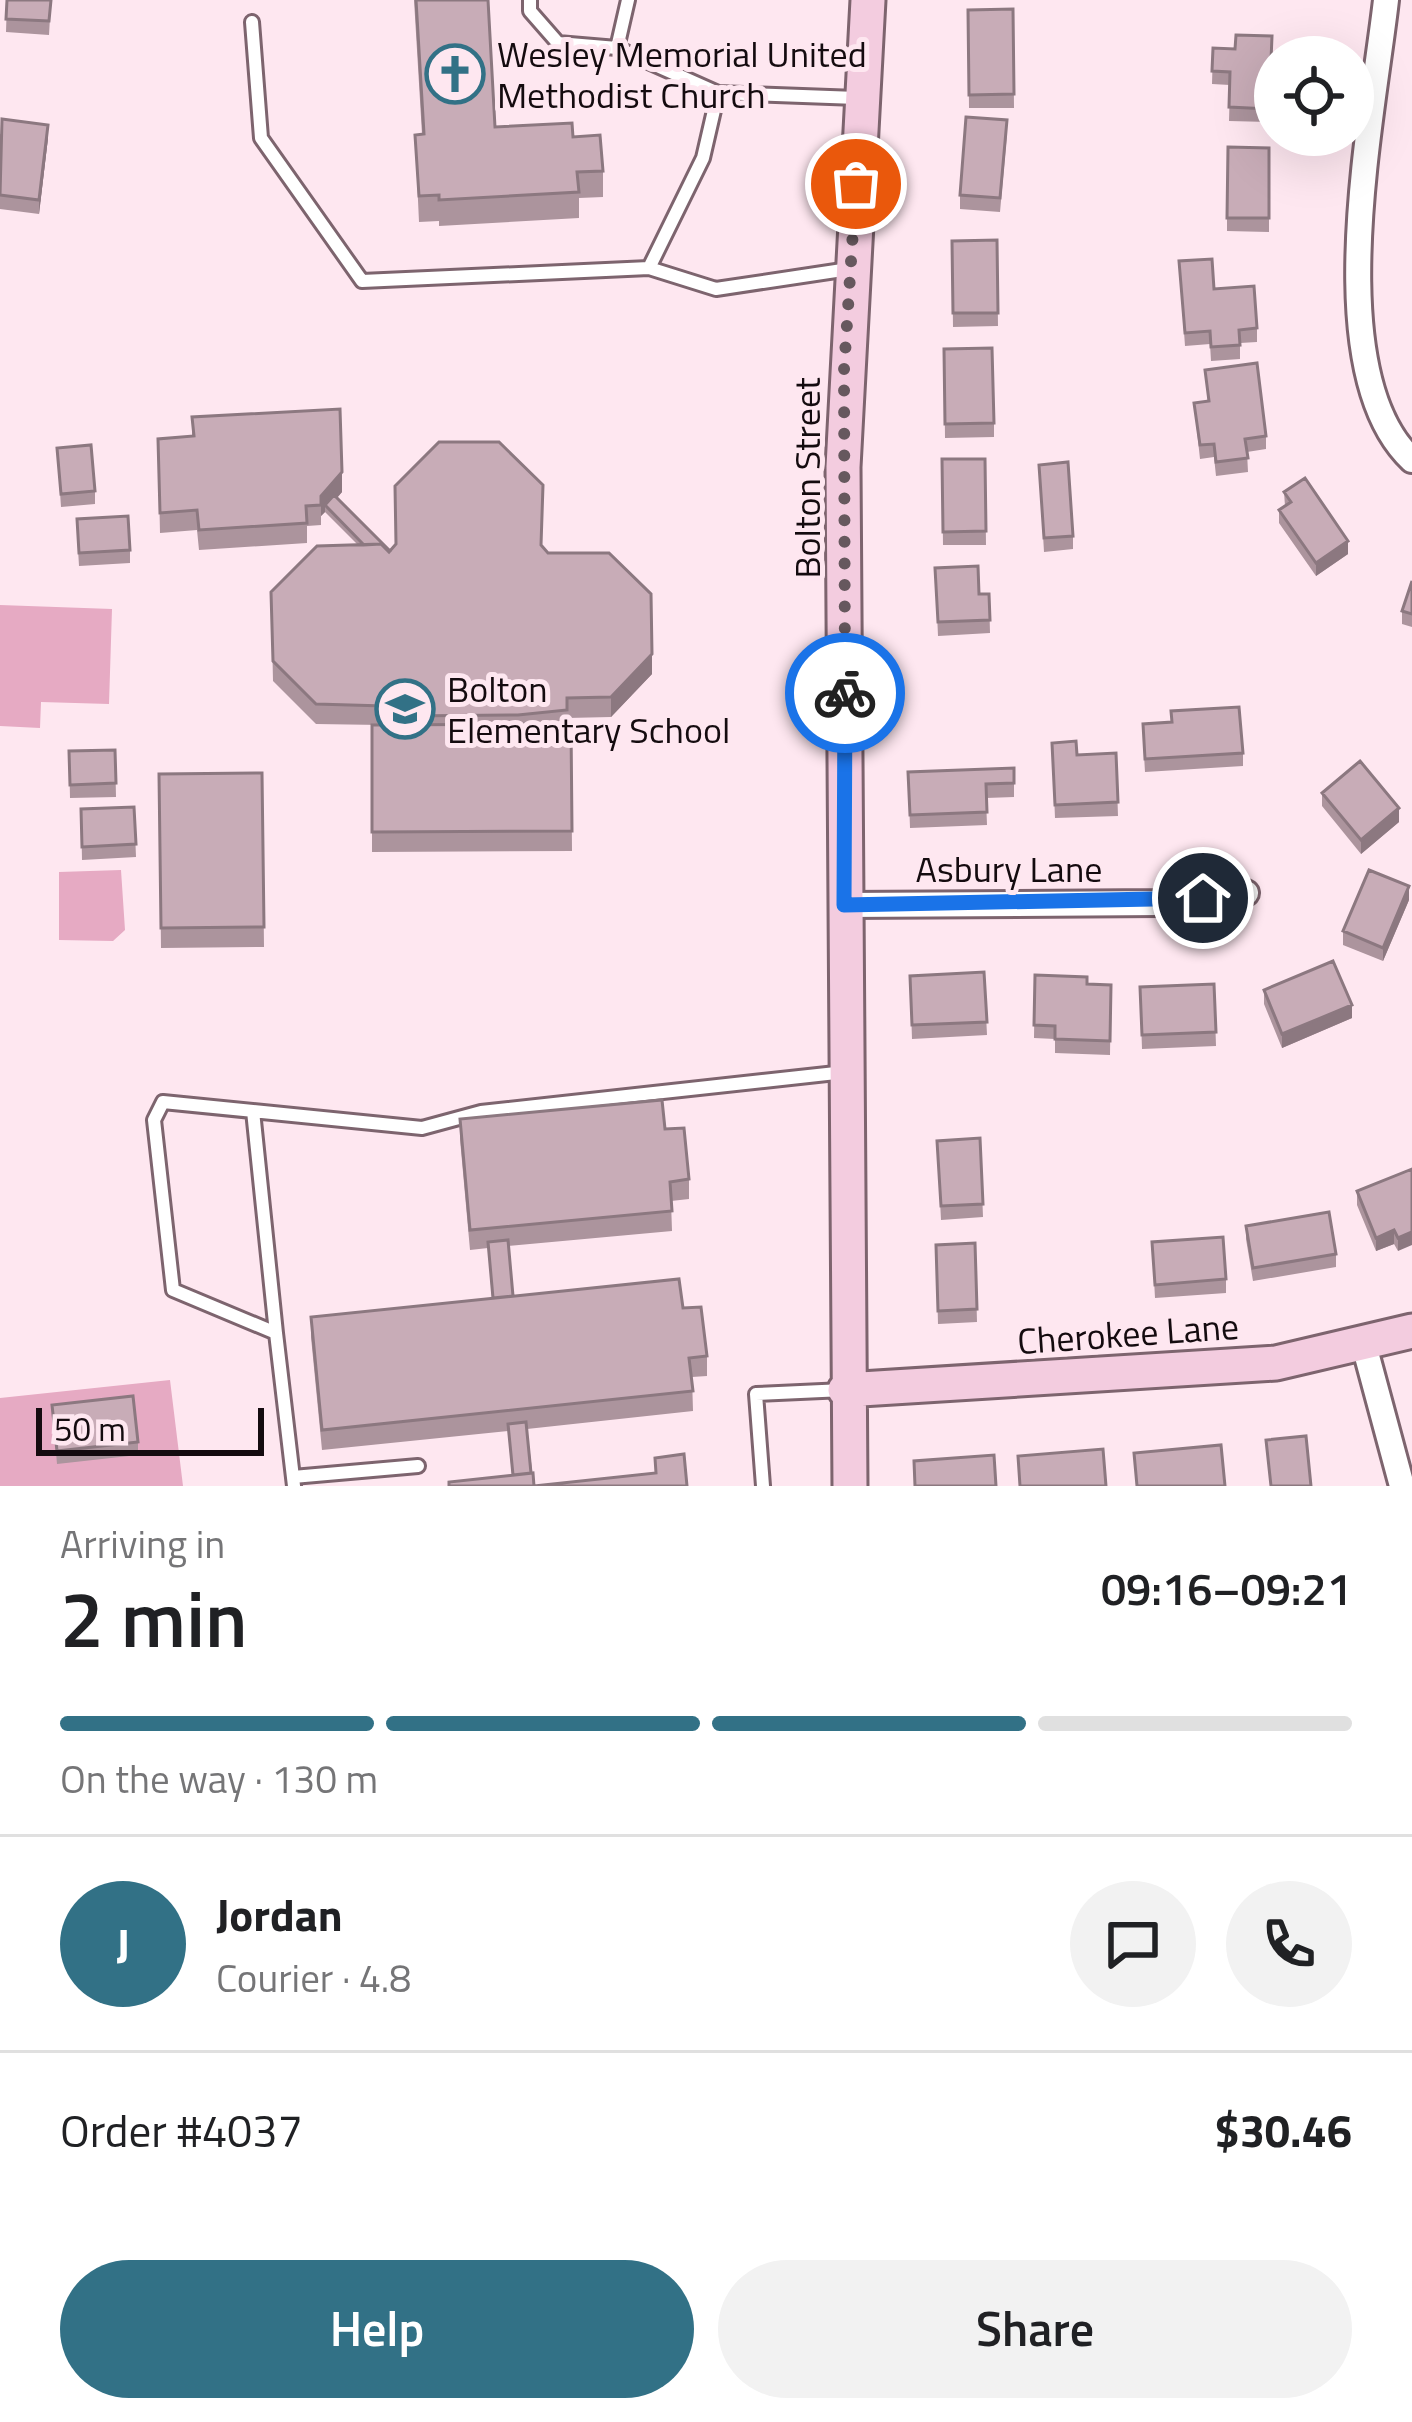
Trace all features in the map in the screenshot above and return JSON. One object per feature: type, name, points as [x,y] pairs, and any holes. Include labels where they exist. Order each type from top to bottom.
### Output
[{"type":"street","name":"Bolton Street","points":[[850,1486],[845,1390],[843,467],[868,0]]},
{"type":"street","points":[[1386,0],[1361,220],[1358,299],[1362,358],[1382,413],[1412,460]]},
{"type":"street","name":"Asbury Lane","points":[[844,905],[1160,903],[1246,893]]},
{"type":"street","name":"Cherokee Lane","points":[[845,1390],[1276,1363],[1412,1330]]},
{"type":"street","points":[[1364,1345],[1402,1486]]},
{"type":"lane","points":[[530,0],[530,11],[558,43],[617,48],[718,93],[860,98]]},
{"type":"lane","points":[[617,48],[628,0]]},
{"type":"lane","points":[[252,22],[262,138],[362,281],[649,268],[716,289],[850,269]]},
{"type":"lane","points":[[649,268],[703,158],[718,93]]},
{"type":"lane","points":[[276,1333],[173,1290],[154,1120],[163,1102],[422,1128],[482,1112],[845,1072]]},
{"type":"lane","points":[[253,1111],[294,1481],[418,1466]]},
{"type":"lane","points":[[763,1486],[756,1394],[845,1390]]},
{"type":"shaded area","points":[[0,605],[112,609],[109,704],[41,702],[40,728],[0,726]]},
{"type":"shaded area","points":[[121,870],[125,930],[113,941],[59,940],[59,872]]},
{"type":"shaded area","points":[[170,1380],[183,1486],[0,1486],[0,1398]]},
{"type":"building","points":[[7,0],[51,0],[49,21],[6,19]]},
{"type":"building","name":"Wesley Memorial United Methodist Church","points":[[416,0],[488,0],[495,127],[572,123],[573,137],[600,135],[603,171],[577,172],[579,192],[439,200],[439,195],[419,196],[415,135],[424,134]]},
{"type":"building","points":[[1013,9],[1014,94],[969,95],[968,10]]},
{"type":"building","points":[[1236,35],[1272,36],[1254,36],[1254,108],[1229,107],[1230,72],[1212,71],[1213,48],[1235,49]]},
{"type":"building","points":[[966,117],[1007,120],[1000,198],[960,195]]},
{"type":"building","points":[[2,119],[48,125],[39,200],[0,195]]},
{"type":"building","points":[[1228,147],[1254,148],[1254,156],[1269,156],[1269,218],[1227,218]]},
{"type":"building","points":[[997,240],[998,313],[953,313],[952,241]]},
{"type":"building","points":[[1212,259],[1214,289],[1254,286],[1257,328],[1239,330],[1240,345],[1211,347],[1210,331],[1185,333],[1179,261]]},
{"type":"building","points":[[992,348],[994,423],[945,424],[944,349]]},
{"type":"building","points":[[1257,363],[1266,436],[1245,439],[1248,458],[1216,462],[1214,444],[1200,445],[1194,403],[1209,401],[1205,370]]},
{"type":"building","points":[[340,409],[342,472],[321,496],[321,505],[306,506],[307,523],[199,530],[197,510],[160,513],[158,439],[194,436],[192,417]]},
{"type":"building","name":"Bolton Elementary School","points":[[439,442],[499,442],[543,485],[541,545],[548,553],[609,553],[651,594],[652,654],[611,697],[567,698],[567,710],[518,715],[404,716],[404,709],[385,710],[384,706],[316,704],[273,661],[271,592],[317,546],[381,544],[389,552],[396,544],[395,486]]},
{"type":"building","points":[[91,445],[95,491],[61,494],[57,448]]},
{"type":"building","points":[[942,459],[985,459],[986,531],[943,532]]},
{"type":"building","points":[[1068,462],[1073,536],[1044,538],[1039,465]]},
{"type":"building","points":[[1305,478],[1348,541],[1316,563],[1279,510],[1291,502],[1284,492]]},
{"type":"building","points":[[334,495],[389,552],[381,544],[364,545],[325,505]]},
{"type":"building","points":[[128,516],[130,550],[79,553],[77,519]]},
{"type":"building","points":[[978,566],[979,594],[989,594],[990,620],[938,622],[935,568]]},
{"type":"building","points":[[1412,581],[1412,614],[1402,611]]},
{"type":"building","points":[[1239,707],[1243,753],[1145,759],[1143,724],[1172,722],[1171,711]]},
{"type":"building","points":[[571,724],[572,831],[372,832],[372,725]]},
{"type":"building","points":[[1076,741],[1077,755],[1116,753],[1118,802],[1055,805],[1052,743]]},
{"type":"building","points":[[115,750],[116,783],[70,785],[69,751]]},
{"type":"building","points":[[1360,761],[1399,808],[1361,840],[1322,793]]},
{"type":"building","points":[[1014,768],[1014,783],[986,784],[987,812],[910,815],[908,772]]},
{"type":"building","points":[[262,773],[264,927],[161,928],[159,774]]},
{"type":"building","points":[[134,807],[136,844],[82,847],[81,809]]},
{"type":"building","points":[[1369,870],[1409,886],[1383,948],[1343,931]]},
{"type":"building","points":[[1333,961],[1352,1005],[1282,1034],[1264,990]]},
{"type":"building","points":[[984,972],[987,1022],[912,1025],[910,976]]},
{"type":"building","points":[[1035,975],[1087,977],[1087,984],[1111,985],[1110,1041],[1055,1039],[1055,1026],[1034,1025]]},
{"type":"building","points":[[1214,984],[1216,1032],[1142,1035],[1140,987]]},
{"type":"building","points":[[662,1100],[665,1129],[684,1128],[689,1179],[670,1182],[672,1211],[470,1230],[460,1119]]},
{"type":"building","points":[[980,1138],[983,1204],[941,1206],[937,1141]]},
{"type":"building","points":[[1412,1169],[1412,1232],[1398,1238],[1394,1230],[1376,1238],[1357,1191]]},
{"type":"building","points":[[1329,1212],[1336,1254],[1253,1268],[1246,1226]]},
{"type":"building","points":[[1223,1237],[1226,1279],[1155,1285],[1152,1242]]},
{"type":"building","points":[[508,1240],[513,1296],[493,1298],[488,1242]]},
{"type":"building","points":[[975,1243],[977,1309],[938,1311],[936,1245]]},
{"type":"building","points":[[679,1279],[683,1308],[701,1307],[707,1356],[689,1358],[693,1391],[322,1430],[311,1317]]},
{"type":"building","points":[[133,1396],[138,1442],[57,1451],[52,1405]]},
{"type":"building","points":[[526,1422],[531,1473],[513,1475],[508,1424]]},
{"type":"building","points":[[1306,1436],[1311,1486],[1271,1486],[1266,1440]]},
{"type":"building","points":[[1221,1445],[1225,1486],[1137,1486],[1134,1453]]},
{"type":"building","points":[[1103,1449],[1106,1486],[1020,1486],[1018,1456]]},
{"type":"building","points":[[684,1454],[687,1486],[534,1486],[656,1473],[655,1458]]},
{"type":"building","points":[[994,1455],[996,1486],[915,1486],[914,1461]]},
{"type":"building","points":[[533,1473],[534,1486],[449,1486],[449,1482]]},
{"type":"way so far","points":[[845,693],[844,370],[856,184]]},
{"type":"place","name":"Wesley Memorial United Methodist Church","points":[[455,74]]},
{"type":"place","name":"Bolton Elementary School","points":[[405,709]]},
{"type":"route","points":[[845,693],[844,905],[1160,903],[1203,898]]}]
